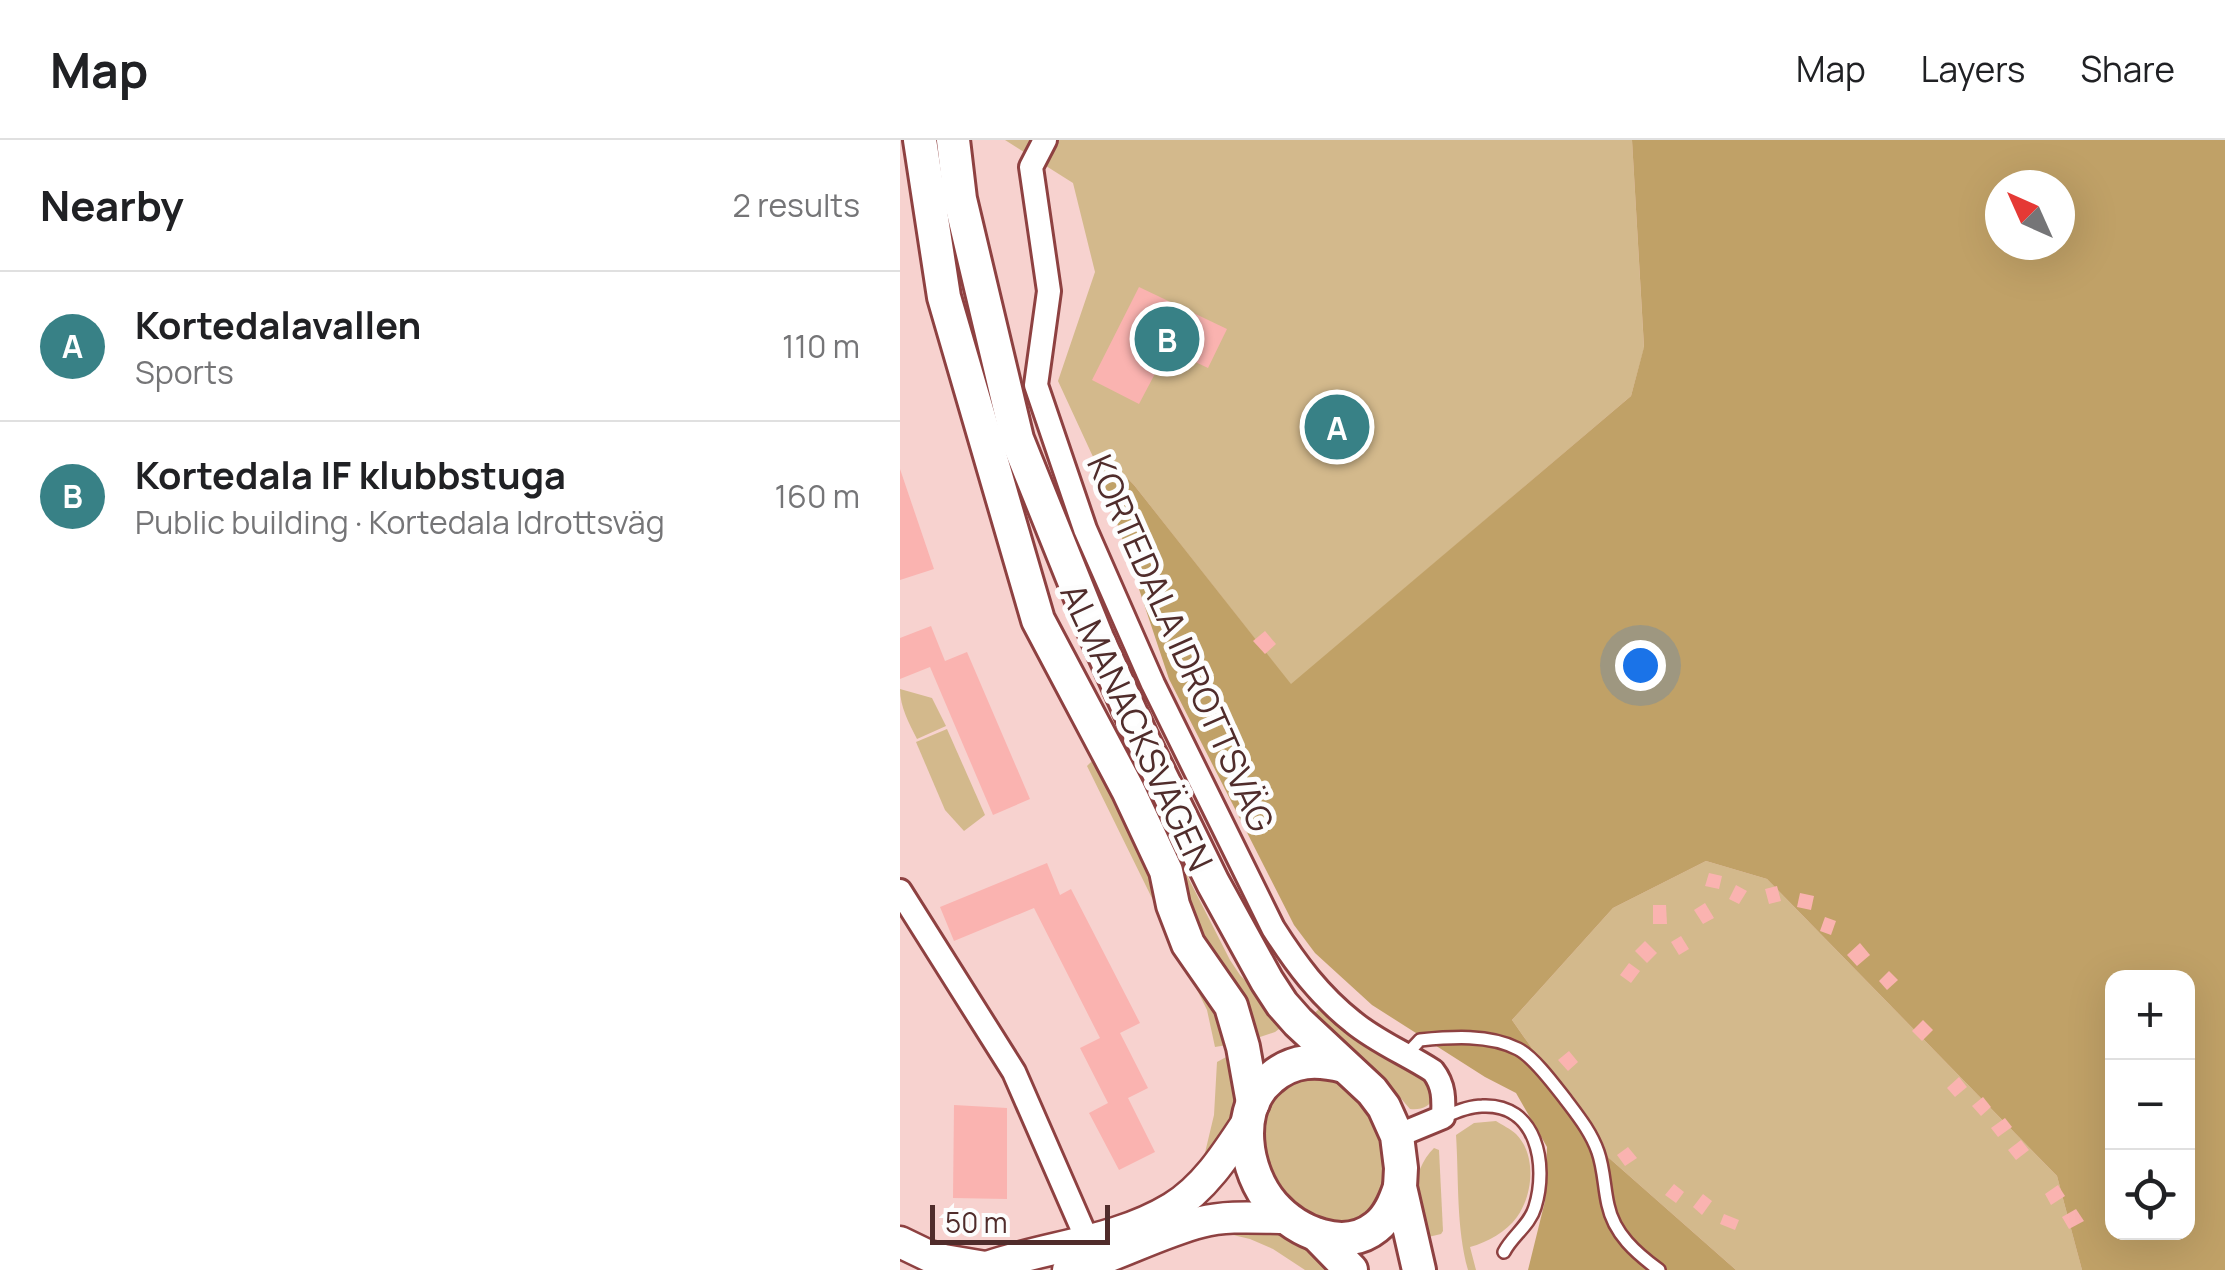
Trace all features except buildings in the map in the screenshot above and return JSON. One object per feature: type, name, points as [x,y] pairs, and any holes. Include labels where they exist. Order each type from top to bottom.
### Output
[{"type":"main road","name":"ALMANACKSVÄGEN","points":[[920,140],[944,297],[1038,620],[1166,870],[1188,944],[1231,1006],[1243,1047],[1250,1112],[1247,1142],[1256,1177],[1273,1205],[1287,1218],[1317,1234],[1346,1239],[1367,1232],[1386,1216],[1400,1187]]},
{"type":"main road","name":"ALMANACKSVÄGEN","points":[[954,140],[960,199],[1017,438],[1097,638],[1175,806],[1266,981],[1282,1004],[1384,1107],[1397,1136],[1400,1187],[1419,1270]]},
{"type":"main road","points":[[1250,1112],[1266,1082],[1286,1067],[1310,1061],[1344,1066]]},
{"type":"main road","name":"ALMANACKSVÄGEN","points":[[1317,1234],[1351,1270]]},
{"type":"street","name":"KORTEDALA IDROTTSVÄG","points":[[1045,140],[1032,167],[1048,291],[1036,385],[1086,529],[1180,742],[1273,928],[1308,980],[1353,1023],[1433,1071],[1440,1080],[1443,1117]]},
{"type":"street","points":[[900,891],[1014,1072],[1088,1261]]},
{"type":"street","points":[[1088,1261],[1142,1223],[1174,1207],[1205,1180],[1222,1160],[1250,1112]]},
{"type":"street","points":[[1397,1136],[1443,1117]]},
{"type":"street","points":[[900,1242],[929,1256],[995,1268],[1015,1257],[1088,1261],[1202,1222],[1287,1218]]},
{"type":"lane","points":[[1405,1056],[1420,1040],[1437,1038],[1481,1038],[1522,1050],[1588,1130],[1600,1161],[1615,1228],[1659,1270]]},
{"type":"lane","points":[[1443,1117],[1490,1106],[1516,1116],[1533,1136],[1540,1176],[1534,1212],[1504,1252]]},
{"type":"shaded area","points":[[1005,140],[1632,140],[1644,348],[1631,396],[1291,685],[1134,485],[1110,460],[1100,472],[1058,381],[1095,272],[1073,183]]},
{"type":"shaded area","points":[[1632,140],[2225,140],[2225,1270],[2082,1270],[2057,1176],[1767,879],[1706,861],[1613,908],[1512,1020],[1609,1158],[1736,1270],[1528,1270],[1545,1201],[1547,1147],[1516,1093],[1372,1005],[1315,953],[1294,925],[1169,679],[1100,472],[1109,459],[1134,485],[1291,684],[1631,396],[1644,347]]},
{"type":"shaded area","points":[[900,689],[932,698],[946,726],[917,739],[903,709]]},
{"type":"shaded area","points":[[947,729],[985,815],[964,831],[945,810],[916,742]]},
{"type":"shaded area","points":[[1092,761],[1152,859],[1217,1000],[1227,1045],[1215,1047],[1207,1010],[1087,766]]},
{"type":"shaded area","points":[[1141,785],[1230,960],[1287,1023],[1275,1032],[1251,1040],[1209,961]]},
{"type":"shaded area","points":[[1706,861],[1767,879],[2057,1176],[2082,1270],[1736,1270],[1609,1158],[1512,1020],[1613,908]]},
{"type":"shaded area","points":[[1321,1007],[1363,1045],[1421,1079],[1434,1096],[1430,1103],[1410,1109],[1380,1074],[1307,1020]]},
{"type":"shaded area","points":[[1230,1055],[1236,1069],[1238,1097],[1230,1123],[1209,1162],[1204,1157],[1214,1115],[1217,1062]]},
{"type":"shaded area","points":[[1305,1076],[1328,1078],[1348,1090],[1370,1114],[1383,1145],[1383,1192],[1374,1208],[1356,1220],[1332,1224],[1318,1221],[1284,1189],[1266,1156],[1262,1139],[1268,1105],[1282,1088]]},
{"type":"shaded area","points":[[1496,1121],[1523,1143],[1530,1164],[1527,1198],[1513,1222],[1496,1236],[1470,1247],[1476,1270],[1468,1270],[1460,1220],[1456,1135],[1474,1123]]},
{"type":"shaded area","points":[[1434,1148],[1439,1150],[1443,1231],[1420,1239],[1415,1203],[1417,1179]]},
{"type":"shaded area","points":[[1230,1230],[1289,1238],[1339,1270],[1305,1270],[1273,1249],[1233,1235]]},
{"type":"place","name":"Kortedala IF klubbstuga","points":[[1167,339]]},
{"type":"place","name":"Kortedalavallen","points":[[1337,427]]}]
